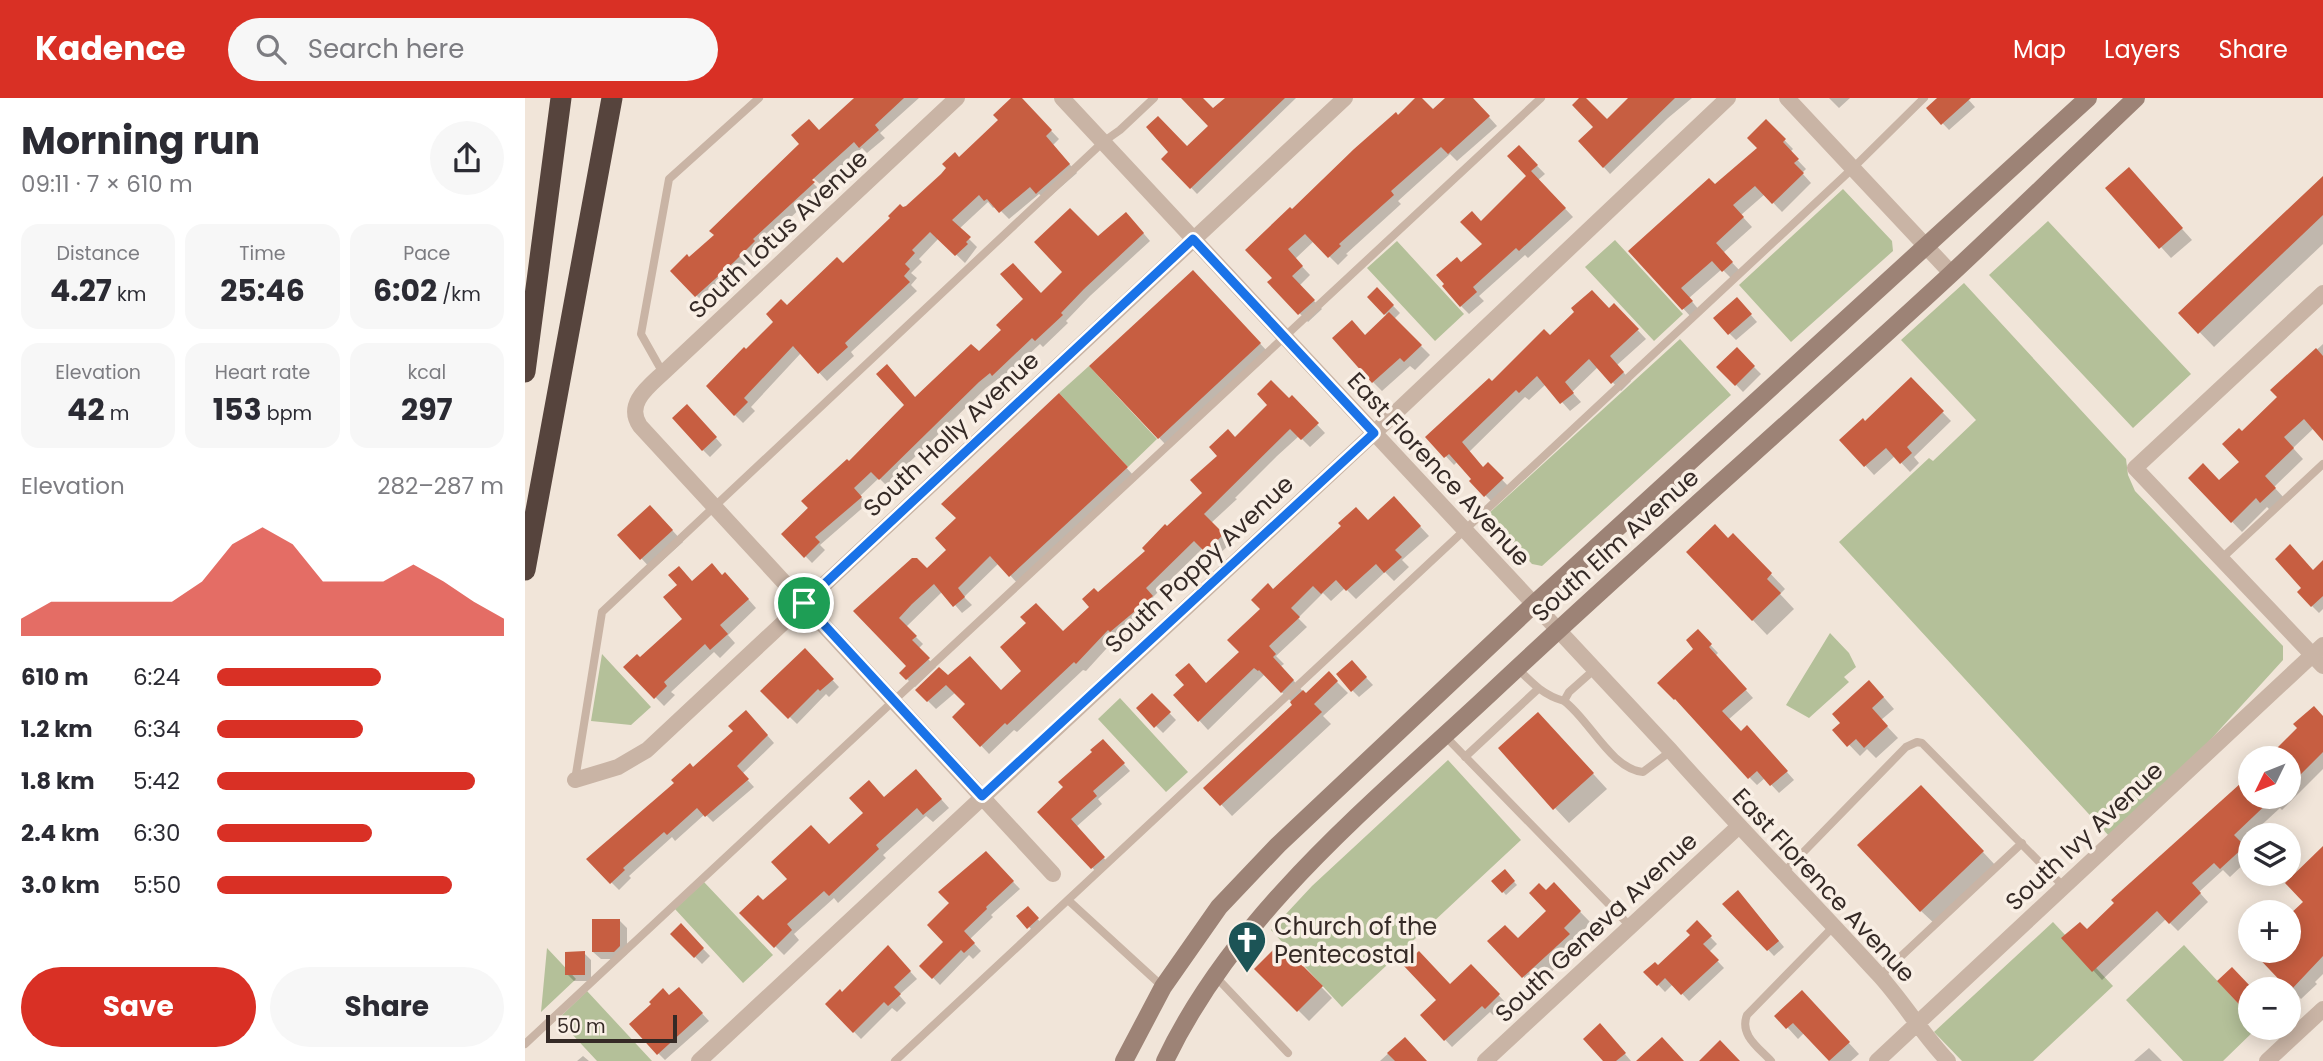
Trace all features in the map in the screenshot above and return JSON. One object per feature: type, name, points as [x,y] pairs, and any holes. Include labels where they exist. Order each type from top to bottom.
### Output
[{"type":"highway","points":[[525,372],[561,98]]},
{"type":"highway","points":[[525,570],[613,98]]},
{"type":"main road","name":"South Elm Avenue","points":[[1124,1061],[1163,986],[1219,907],[1278,845],[1534,604],[2088,98]]},
{"type":"main road","name":"South Elm Avenue","points":[[1164,1061],[1183,1023],[1232,951],[1299,873],[1558,630],[1951,273],[2136,98]]},
{"type":"street","name":"South Lotus Avenue","points":[[713,506],[636,421],[635,407],[641,395],[957,98]]},
{"type":"street","name":"East Florence Avenue","points":[[1062,98],[1595,669],[1738,827],[1834,926],[1902,1002],[1948,1061]]},
{"type":"street","name":"South Holly Avenue","points":[[575,780],[618,766],[647,750],[1345,98]]},
{"type":"street","name":"South Poppy Avenue","points":[[699,1061],[1374,433],[1728,98]]},
{"type":"street","points":[[1787,98],[1951,273]]},
{"type":"street","points":[[2319,655],[2221,559],[2136,468],[2323,293]]},
{"type":"street","points":[[713,506],[1053,873]]},
{"type":"street","name":"South Ivy Avenue","points":[[1877,1061],[2063,886],[2319,655]]},
{"type":"street","name":"South Geneva Avenue","points":[[1485,1061],[1738,827]]},
{"type":"street","points":[[2267,1061],[2323,1009]]},
{"type":"lane","points":[[663,373],[641,334],[669,179],[759,98]]},
{"type":"lane","points":[[575,780],[602,612],[1103,142],[1154,98]]},
{"type":"lane","points":[[525,1044],[1541,98]]},
{"type":"lane","points":[[895,1061],[1853,168],[1924,98]]},
{"type":"lane","points":[[2221,559],[2323,464]]},
{"type":"lane","points":[[1517,668],[1538,689],[1564,701],[1620,762],[1635,771],[1643,772],[1671,751]]},
{"type":"lane","points":[[1564,701],[1569,692],[1595,669]]},
{"type":"lane","points":[[1465,757],[1538,689]]},
{"type":"lane","points":[[1445,736],[1630,926]]},
{"type":"lane","points":[[1784,872],[1906,747],[1917,741],[1922,743],[2063,886]]},
{"type":"lane","points":[[1880,976],[2022,843]]},
{"type":"lane","points":[[1068,900],[1163,986]]},
{"type":"lane","points":[[1771,1061],[1746,1034],[1744,1023],[1747,1015],[1834,926]]},
{"type":"lane","points":[[1215,976],[1287,1053]]},
{"type":"green space","points":[[1843,189],[1892,241],[1893,251],[1791,342],[1739,285]]},
{"type":"green space","points":[[2048,221],[2191,374],[2133,428],[1989,275]]},
{"type":"green space","points":[[1615,240],[1683,314],[1654,341],[1585,267]]},
{"type":"green space","points":[[1397,241],[1464,314],[1435,341],[1367,268]]},
{"type":"green space","points":[[1964,283],[2126,459],[2128,475],[2135,491],[2283,646],[2283,660],[2202,749],[2109,836],[1839,542],[1929,458],[1933,461],[1976,420],[1901,340]]},
{"type":"green space","points":[[1680,339],[1731,395],[1542,566],[1532,564],[1487,515]]},
{"type":"green space","points":[[1089,366],[1157,439],[1128,467],[1059,393]]},
{"type":"green space","points":[[1830,633],[1849,653],[1856,667],[1844,677],[1849,682],[1809,718],[1786,705]]},
{"type":"green space","points":[[602,654],[651,707],[631,725],[591,721]]},
{"type":"green space","points":[[1120,698],[1188,772],[1166,792],[1098,719]]},
{"type":"green space","points":[[1448,760],[1521,840],[1342,1007],[1271,930],[1312,886]]},
{"type":"green space","points":[[704,882],[773,955],[743,983],[675,909]]},
{"type":"green space","points":[[2053,922],[2113,986],[2033,1061],[1962,1061],[1934,1032]]},
{"type":"green space","points":[[2184,945],[2238,1003],[2238,1040],[2245,1040],[2223,1061],[2183,1061],[2126,1000]]},
{"type":"green space","points":[[547,948],[576,979],[541,1012]]},
{"type":"green space","points":[[587,991],[652,1061],[597,1061],[558,1019]]},
{"type":"building","points":[[854,98],[904,98],[875,125],[879,130],[859,148],[854,142],[812,180],[815,182],[695,297],[670,271],[687,254],[689,257],[714,235],[709,231],[799,144],[791,135],[809,119],[819,130]]},
{"type":"building","points":[[1011,98],[1022,98],[1052,130],[1046,136],[1070,164],[1036,194],[1030,187],[999,213],[987,199],[984,201],[979,195],[952,220],[971,237],[966,242],[968,244],[955,256],[930,232],[912,250],[915,253],[905,264],[910,269],[904,276],[910,282],[845,343],[848,347],[818,374],[793,346],[744,398],[748,402],[734,416],[706,386],[773,322],[766,314],[781,299],[787,305],[837,257],[843,263],[890,218],[888,216],[900,204],[906,206],[941,174],[946,168],[942,164],[955,152],[959,157],[998,120],[993,115]]},
{"type":"building","points":[[1181,98],[1203,98],[1213,108],[1225,98],[1285,98],[1190,189],[1161,159],[1168,152],[1146,127],[1158,116],[1187,146],[1208,126]]},
{"type":"building","points":[[1415,98],[1422,98],[1433,109],[1445,98],[1473,98],[1490,116],[1448,154],[1441,147],[1391,191],[1394,195],[1339,244],[1341,246],[1328,258],[1305,234],[1288,249],[1303,266],[1292,276],[1315,300],[1298,315],[1267,282],[1272,278],[1245,250],[1354,149],[1396,112],[1398,115]]},
{"type":"building","points":[[1579,98],[1586,98],[1607,119],[1628,98],[1675,98],[1603,168],[1578,141],[1593,127],[1572,105]]},
{"type":"building","points":[[1937,98],[1971,98],[1941,125],[1926,108]]},
{"type":"building","points":[[1766,119],[1786,139],[1783,142],[1799,159],[1794,163],[1804,173],[1772,204],[1755,186],[1733,205],[1744,217],[1716,243],[1733,262],[1722,272],[1712,261],[1681,288],[1693,301],[1682,310],[1628,251],[1709,178],[1715,184],[1757,148],[1747,138]]},
{"type":"building","points":[[1519,145],[1538,165],[1531,171],[1566,208],[1519,251],[1516,248],[1473,287],[1477,292],[1460,307],[1436,275],[1457,257],[1461,262],[1482,244],[1460,222],[1472,211],[1481,221],[1526,176],[1507,156]]},
{"type":"building","points":[[2129,167],[2183,228],[2159,249],[2105,188]]},
{"type":"building","points":[[2323,176],[2323,215],[2198,334],[2178,313]]},
{"type":"building","points":[[1070,208],[1098,236],[1126,212],[1144,233],[1084,289],[1061,313],[1063,315],[1035,341],[1032,338],[992,376],[990,373],[979,382],[879,480],[871,472],[854,488],[862,497],[815,537],[820,542],[804,558],[781,534],[808,508],[801,501],[847,459],[849,461],[904,405],[876,374],[887,364],[915,397],[971,344],[979,351],[1001,330],[996,325],[1023,299],[1000,274],[1013,263],[1041,293],[1062,272],[1034,242]]},
{"type":"building","points":[[1193,270],[1261,343],[1158,439],[1089,366]]},
{"type":"building","points":[[1377,287],[1394,305],[1384,315],[1367,297]]},
{"type":"building","points":[[1592,290],[1609,308],[1614,303],[1639,329],[1610,356],[1624,372],[1611,384],[1589,359],[1565,382],[1574,393],[1560,404],[1537,376],[1519,393],[1516,390],[1462,442],[1483,467],[1488,462],[1504,478],[1484,497],[1449,454],[1444,458],[1425,437],[1489,378],[1492,381],[1544,329],[1550,335],[1574,312],[1571,308]]},
{"type":"building","points":[[1737,297],[1752,314],[1728,335],[1713,318]]},
{"type":"building","points":[[1389,312],[1422,345],[1404,362],[1400,358],[1372,383],[1332,338],[1352,320],[1365,335]]},
{"type":"building","points":[[1737,347],[1755,366],[1735,386],[1716,367]]},
{"type":"building","points":[[2316,348],[2323,356],[2323,441],[2304,419],[2284,437],[2294,448],[2265,476],[2276,488],[2260,503],[2256,498],[2231,523],[2188,478],[2203,463],[2219,480],[2239,462],[2222,444],[2239,428],[2242,431],[2277,397],[2270,390]]},
{"type":"building","points":[[1911,377],[1944,411],[1907,447],[1912,453],[1900,464],[1886,448],[1864,467],[1839,440],[1863,418],[1865,421]]},
{"type":"building","points":[[1271,380],[1289,398],[1292,395],[1319,423],[1301,440],[1290,429],[1204,514],[1224,534],[1205,552],[1194,541],[1146,588],[1153,596],[1110,632],[1108,630],[1076,664],[1074,662],[1007,725],[1005,723],[980,747],[952,717],[965,704],[946,685],[927,702],[915,690],[939,667],[948,675],[970,656],[1001,690],[1021,671],[1000,647],[1026,623],[1020,617],[1036,603],[1063,631],[1089,607],[1082,599],[1094,588],[1098,592],[1145,551],[1142,548],[1165,524],[1167,526],[1202,493],[1190,480],[1217,456],[1209,447],[1228,429],[1235,437],[1267,405],[1257,394]]},
{"type":"building","points":[[1059,393],[1128,467],[1009,577],[990,556],[958,588],[965,597],[953,607],[934,584],[912,604],[899,618],[917,636],[912,640],[930,658],[906,680],[899,673],[906,666],[853,611],[912,558],[917,558],[927,568],[946,550],[935,538],[956,518],[941,504]]},
{"type":"building","points":[[687,404],[717,437],[702,451],[672,418]]},
{"type":"building","points":[[1394,496],[1421,526],[1395,550],[1402,557],[1384,573],[1376,564],[1346,591],[1336,580],[1321,594],[1313,586],[1291,608],[1300,617],[1269,646],[1276,654],[1273,657],[1294,680],[1281,693],[1254,668],[1198,722],[1173,695],[1184,685],[1175,675],[1189,663],[1206,683],[1239,652],[1227,640],[1260,609],[1251,600],[1268,583],[1273,589],[1341,526],[1338,523],[1356,507],[1368,520]]},
{"type":"building","points":[[650,505],[673,530],[640,560],[617,535]]},
{"type":"building","points":[[1715,524],[1728,538],[1733,533],[1772,573],[1767,579],[1781,593],[1752,621],[1686,552]]},
{"type":"building","points":[[2290,544],[2313,570],[2323,560],[2323,596],[2311,607],[2297,592],[2301,588],[2275,559]]},
{"type":"building","points":[[712,563],[722,575],[725,572],[749,599],[720,625],[728,634],[710,650],[705,644],[664,682],[667,686],[654,699],[623,667],[637,654],[640,657],[682,619],[663,597],[677,585],[668,575],[679,566],[692,581]]},
{"type":"building","points":[[1698,629],[1712,644],[1709,647],[1747,689],[1722,711],[1741,731],[1747,725],[1788,771],[1770,786],[1757,771],[1748,779],[1657,683],[1693,649],[1686,640]]},
{"type":"building","points":[[805,648],[834,679],[820,691],[818,689],[788,719],[760,691]]},
{"type":"building","points":[[1352,660],[1367,677],[1351,692],[1336,674]]},
{"type":"building","points":[[1329,671],[1338,681],[1314,704],[1322,712],[1220,806],[1203,788],[1292,705],[1290,702],[1303,690],[1306,693]]},
{"type":"building","points":[[1869,680],[1884,697],[1872,708],[1888,726],[1864,748],[1856,739],[1847,747],[1832,730],[1840,723],[1832,714]]},
{"type":"building","points":[[1152,693],[1171,712],[1154,728],[1136,708]]},
{"type":"building","points":[[2314,706],[2323,716],[2323,752],[2301,774],[2301,746],[2279,746],[2297,728],[2293,724]]},
{"type":"building","points":[[746,710],[768,735],[737,766],[749,779],[705,817],[697,808],[667,835],[664,832],[623,868],[625,870],[610,884],[586,859],[674,783],[671,780],[690,763],[693,767],[733,731],[728,726]]},
{"type":"building","points":[[1538,712],[1594,773],[1553,810],[1498,748]]},
{"type":"building","points":[[1103,739],[1125,763],[1093,791],[1097,796],[1071,819],[1105,857],[1091,869],[1037,812],[1063,787],[1058,782]]},
{"type":"building","points":[[916,769],[942,799],[923,815],[917,808],[876,845],[879,849],[829,896],[824,891],[787,924],[792,930],[774,948],[739,913],[758,895],[763,900],[787,879],[771,862],[811,825],[829,844],[863,813],[849,798],[869,780],[884,797]]},
{"type":"building","points":[[1921,785],[1984,851],[1920,912],[1857,845]]},
{"type":"building","points":[[2238,786],[2238,809],[2261,809],[2247,823],[2238,823],[2238,831],[2234,835],[2238,839],[2238,852],[2220,869],[2214,863],[2192,883],[2201,893],[2169,924],[2157,911],[2092,972],[2061,938],[2080,922],[2087,929],[2114,903],[2111,900]]},
{"type":"building","points":[[2323,846],[2323,956],[2301,979],[2301,977],[2277,977],[2263,963],[2301,963],[2303,902],[2288,886],[2301,886],[2301,867]]},
{"type":"building","points":[[986,851],[1014,881],[964,931],[975,943],[964,953],[961,950],[932,979],[919,966],[943,942],[927,925],[949,903],[938,892]]},
{"type":"building","points":[[1505,869],[1515,881],[1502,893],[1491,881]]},
{"type":"building","points":[[1554,882],[1581,911],[1564,928],[1570,934],[1522,978],[1487,941],[1505,925],[1518,938],[1546,911],[1529,893],[1539,883],[1546,890]]},
{"type":"building","points":[[1738,890],[1779,941],[1767,951],[1722,904]]},
{"type":"building","points":[[1028,906],[1039,918],[1027,929],[1016,916]]},
{"type":"building","points":[[592,919],[620,919],[620,946],[614,952],[592,952]]},
{"type":"building","points":[[1697,920],[1712,936],[1703,944],[1719,960],[1681,995],[1665,978],[1657,986],[1643,972],[1655,962],[1658,965],[1690,935],[1686,931]]},
{"type":"building","points":[[681,923],[704,948],[694,958],[670,934]]},
{"type":"building","points":[[1280,943],[1323,986],[1297,1012],[1254,969]]},
{"type":"building","points":[[888,945],[911,971],[894,987],[901,994],[888,1006],[884,1002],[853,1033],[825,1004],[840,989],[842,992]]},
{"type":"building","points":[[585,951],[585,975],[565,975],[565,952]]},
{"type":"building","points":[[1419,951],[1450,984],[1471,964],[1500,994],[1485,1009],[1482,1006],[1444,1041],[1420,1015],[1436,1000],[1403,965]]},
{"type":"building","points":[[2232,967],[2242,977],[2238,977],[2238,1003],[2217,981]]},
{"type":"building","points":[[679,987],[703,1013],[657,1055],[629,1024],[651,1004],[649,1002],[663,988],[669,995]]},
{"type":"building","points":[[1802,990],[1850,1042],[1829,1061],[1793,1023],[1786,1029],[1774,1016]]},
{"type":"building","points":[[1600,1023],[1626,1053],[1616,1061],[1603,1061],[1583,1039]]},
{"type":"building","points":[[1405,1037],[1427,1061],[1395,1061],[1387,1053]]},
{"type":"building","points":[[1662,1037],[1684,1061],[1636,1061]]},
{"type":"building","points":[[1720,1040],[1740,1061],[1699,1061]]},
{"type":"place","name":"Church of the Pentecostal","points":[[1247,974]]},
{"type":"route","points":[[1193,239],[1374,433],[982,796],[804,603],[1193,239]]}]
